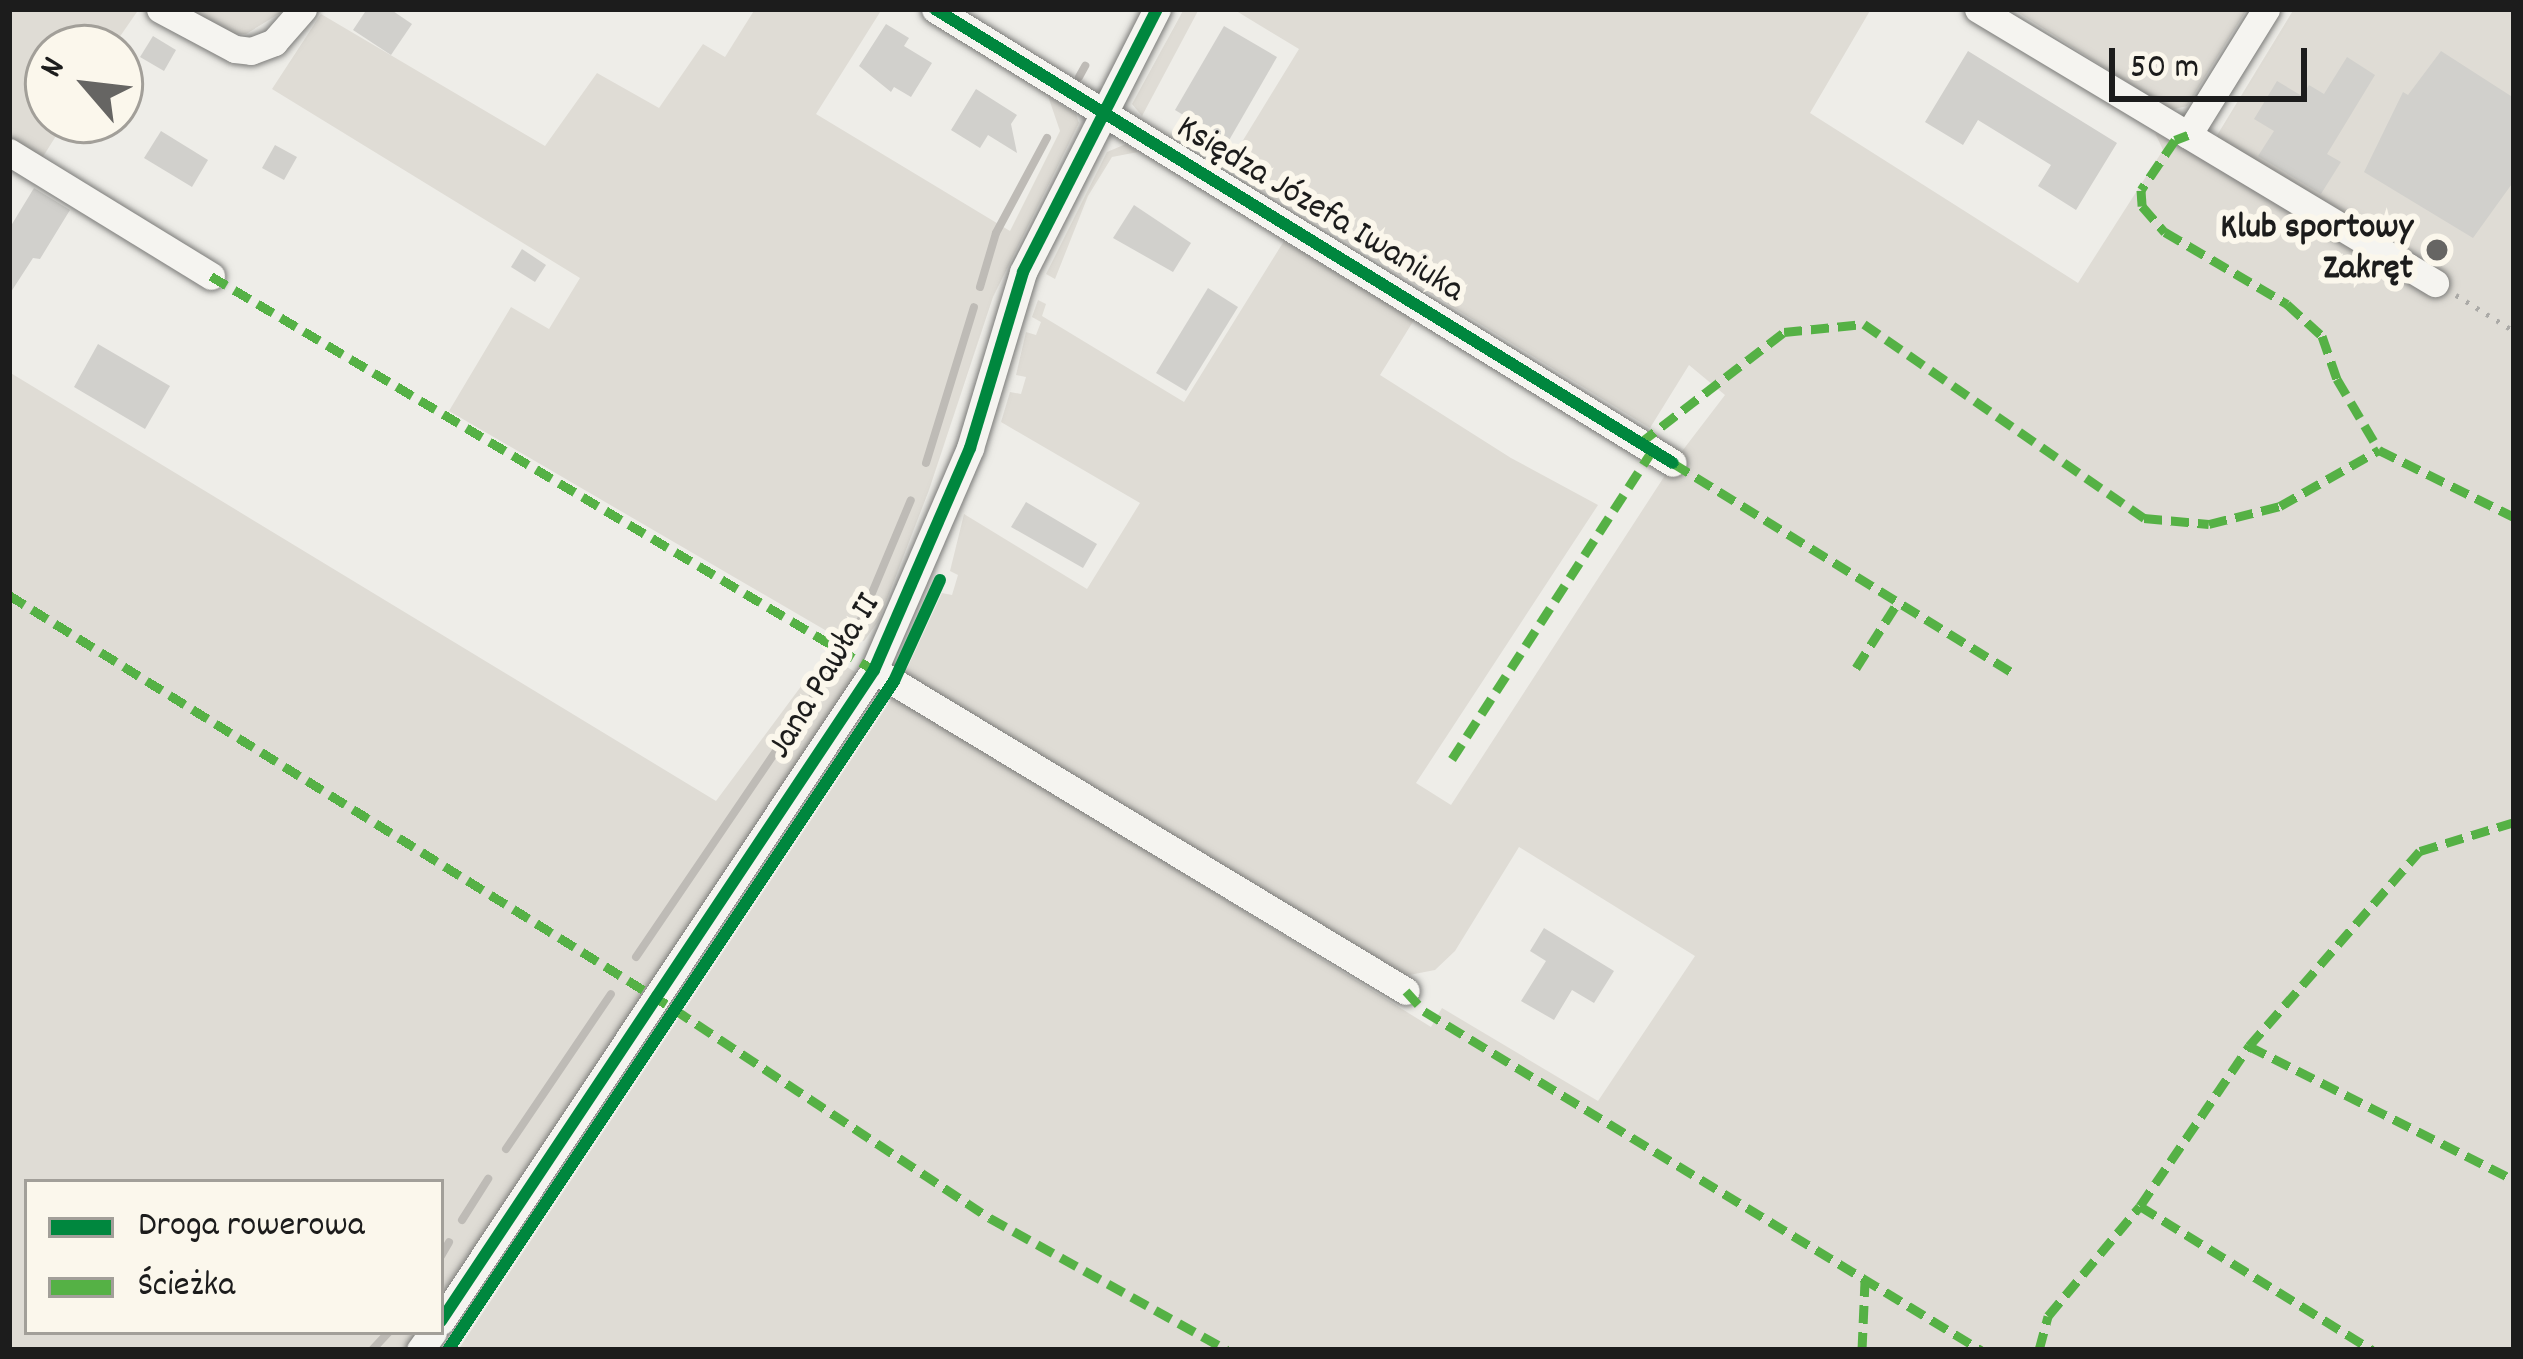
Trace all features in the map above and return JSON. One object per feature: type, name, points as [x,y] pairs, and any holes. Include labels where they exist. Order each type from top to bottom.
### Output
[{"type":"street","points":[[160,9],[236,50],[251,51],[274,42],[303,9]]},
{"type":"street","name":"Księdza Józefa Iwaniuka","points":[[935,9],[1673,463]]},
{"type":"street","name":"Jana Pawła II","points":[[444,1316],[874,670],[970,448],[1023,272],[1157,9]]},
{"type":"street","points":[[1978,9],[2435,283]]},
{"type":"street","points":[[2188,135],[2266,9]]},
{"type":"street","points":[[9,152],[211,276]]},
{"type":"street","points":[[874,670],[1406,991]]},
{"type":"path","points":[[2435,283],[2514,331]]},
{"type":"shaded area","points":[[9,9],[139,9],[129,24],[24,24],[24,144],[51,144],[39,163],[9,145]]},
{"type":"shaded area","points":[[181,9],[287,9],[246,34],[228,34]]},
{"type":"shaded area","points":[[755,9],[882,9],[816,114],[1010,231],[1060,131],[1048,96],[1076,114],[1079,123],[993,297],[929,490],[879,620],[864,641],[837,637],[449,411],[511,307],[549,329],[580,278],[272,89],[321,14],[545,146],[597,73],[659,108],[703,44],[725,57]]},
{"type":"shaded area","points":[[1184,9],[1199,9],[1142,116],[1132,104]]},
{"type":"shaded area","points":[[1233,9],[1871,9],[1810,113],[2078,283],[2163,150],[2155,133],[2205,155],[2294,9],[2514,9],[2514,1350],[458,1350],[895,694],[1431,1027],[1442,1008],[1598,1101],[1695,956],[1519,847],[1455,951],[1435,970],[1404,976],[904,675],[942,593],[952,595],[958,575],[950,571],[964,514],[1087,589],[1140,503],[1001,422],[1010,392],[1021,394],[1026,377],[1016,375],[1026,332],[1036,335],[1041,322],[1032,317],[1038,300],[1046,304],[1042,316],[1184,402],[1284,241],[1414,320],[1380,375],[1511,458],[1598,505],[1416,783],[1451,805],[1673,463],[1725,395],[1689,365],[1650,428],[1226,168],[1299,49]]},
{"type":"shaded area","points":[[2013,9],[2247,9],[2187,106],[2171,110]]},
{"type":"shaded area","points":[[1126,144],[1138,152],[1112,157],[1088,196],[1055,279],[1046,274],[1107,152]]},
{"type":"shaded area","points":[[9,372],[716,801],[825,654],[857,673],[444,1294],[444,1179],[24,1179],[24,1335],[418,1335],[408,1350],[9,1350]]},
{"type":"building","points":[[367,9],[390,9],[412,24],[391,55],[353,30]]},
{"type":"building","points":[[886,24],[909,38],[904,46],[932,63],[911,97],[894,87],[891,92],[859,66]]},
{"type":"building","points":[[1224,26],[1277,57],[1228,142],[1175,110]]},
{"type":"building","points":[[153,36],[176,50],[164,71],[144,59]]},
{"type":"building","points":[[1968,51],[2117,143],[2076,210],[2038,186],[2051,165],[1978,120],[1963,145],[1925,122]]},
{"type":"building","points":[[2441,51],[2514,98],[2514,181],[2473,238],[2364,172],[2403,92],[2408,95]]},
{"type":"building","points":[[2347,57],[2375,75],[2327,154],[2341,162],[2321,194],[2258,156],[2274,131],[2254,119],[2277,81],[2302,96],[2309,85],[2324,94]]},
{"type":"building","points":[[976,89],[1017,115],[1011,124],[1017,153],[988,135],[980,148],[951,130]]},
{"type":"building","points":[[161,131],[208,160],[192,187],[144,158]]},
{"type":"building","points":[[275,145],[297,157],[284,180],[262,168]]},
{"type":"building","points":[[34,188],[70,210],[40,259],[33,258],[9,295],[9,229]]},
{"type":"building","points":[[1134,205],[1191,243],[1173,272],[1113,238]]},
{"type":"building","points":[[522,249],[546,265],[535,282],[511,267]]},
{"type":"building","points":[[1208,288],[1238,307],[1186,391],[1156,373]]},
{"type":"building","points":[[98,344],[170,386],[145,429],[74,387]]},
{"type":"building","points":[[1026,502],[1097,544],[1083,568],[1011,527]]},
{"type":"building","points":[[1544,928],[1614,971],[1594,1003],[1572,990],[1554,1020],[1521,1001],[1546,961],[1530,951]]},
{"type":"waterway","points":[[1079,77],[1085,66]]},
{"type":"waterway","points":[[980,287],[996,233],[1047,138]]},
{"type":"waterway","points":[[926,463],[974,307]]},
{"type":"waterway","points":[[854,636],[911,500]]},
{"type":"waterway","points":[[636,957],[836,663]]},
{"type":"waterway","points":[[506,1149],[611,994]]},
{"type":"waterway","points":[[462,1220],[488,1179]]},
{"type":"waterway","points":[[444,1251],[449,1242]]},
{"type":"waterway","points":[[372,1350],[386,1335]]},
{"type":"marked path","points":[[2188,135],[2175,140],[2141,190],[2142,206],[2165,232],[2287,304],[2322,336],[2337,379],[2379,450]]},
{"type":"marked path","points":[[211,276],[874,670]]},
{"type":"marked path","points":[[1640,443],[1784,332],[1864,324],[2144,518],[2209,524],[2280,506],[2379,450],[2514,517]]},
{"type":"marked path","points":[[1452,759],[1653,450]]},
{"type":"marked path","points":[[1673,463],[2012,672]]},
{"type":"marked path","points":[[9,595],[674,1009],[990,1218],[1227,1350]]},
{"type":"marked path","points":[[1856,668],[1898,602]]},
{"type":"marked path","points":[[2249,1046],[2420,851],[2514,822]]},
{"type":"marked path","points":[[1406,991],[1424,1011],[1981,1350]]},
{"type":"marked path","points":[[2039,1350],[2048,1316],[2140,1206],[2249,1046],[2514,1180]]},
{"type":"marked path","points":[[2140,1206],[2372,1350]]},
{"type":"marked path","points":[[1862,1350],[1865,1282]]},
{"type":"cycle path","points":[[935,9],[1673,463]]},
{"type":"cycle path","points":[[444,1316],[874,670],[970,448],[1023,272],[1157,9]]},
{"type":"cycle path","points":[[448,1350],[894,681],[940,580]]},
{"type":"place","name":"Klub sportowy Zakręt","points":[[2437,250]]}]
